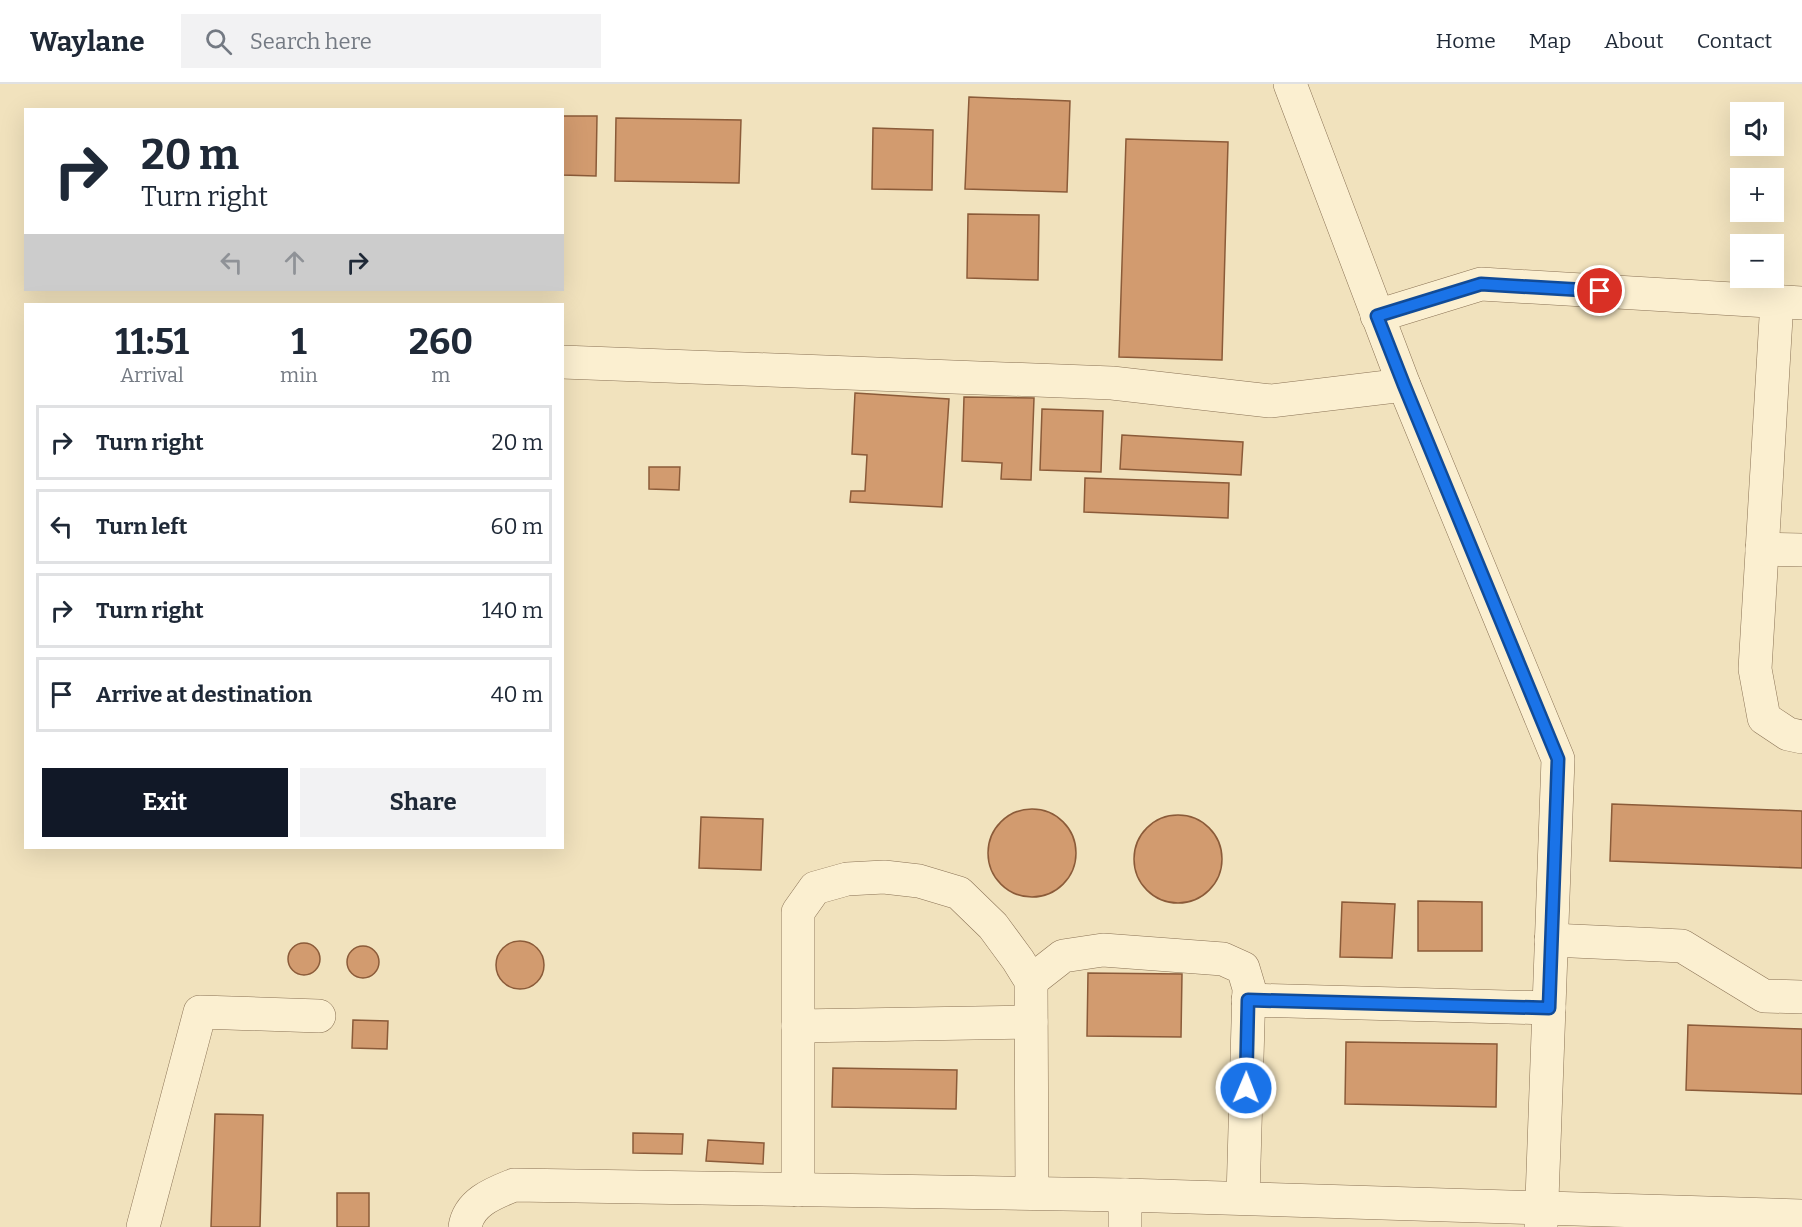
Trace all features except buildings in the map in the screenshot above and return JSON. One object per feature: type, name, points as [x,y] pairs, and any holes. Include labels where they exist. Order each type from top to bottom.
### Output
[{"type":"lane","points":[[1290,84],[1404,385],[1558,759],[1541,1217]]},
{"type":"lane","points":[[1377,316],[1481,284],[1790,302],[1762,549],[1755,669],[1764,718],[1788,734],[1802,737]]},
{"type":"lane","points":[[564,362],[1112,383],[1270,401],[1404,385]]},
{"type":"lane","points":[[1762,549],[1802,550]]},
{"type":"lane","points":[[798,1190],[798,912],[815,888],[847,879],[884,877],[919,881],[959,893],[993,926],[1030,981],[1032,1193]]},
{"type":"lane","points":[[1551,940],[1682,946],[1764,996],[1802,998]]},
{"type":"lane","points":[[1030,981],[1063,956],[1103,950],[1223,959],[1244,968],[1249,988],[1243,1198]]},
{"type":"lane","points":[[1248,1000],[1549,1008]]},
{"type":"lane","points":[[143,1227],[200,1012],[319,1016]]},
{"type":"lane","points":[[798,1026],[1031,1022]]},
{"type":"lane","points":[[465,1227],[467,1219],[486,1196],[514,1185],[1243,1198],[1541,1217],[1710,1220],[1802,1216]]},
{"type":"lane","points":[[1125,1195],[1125,1227]]},
{"type":"route","points":[[1246,1088],[1248,1000],[1549,1008],[1558,759],[1377,316],[1481,284],[1600,291]]}]
